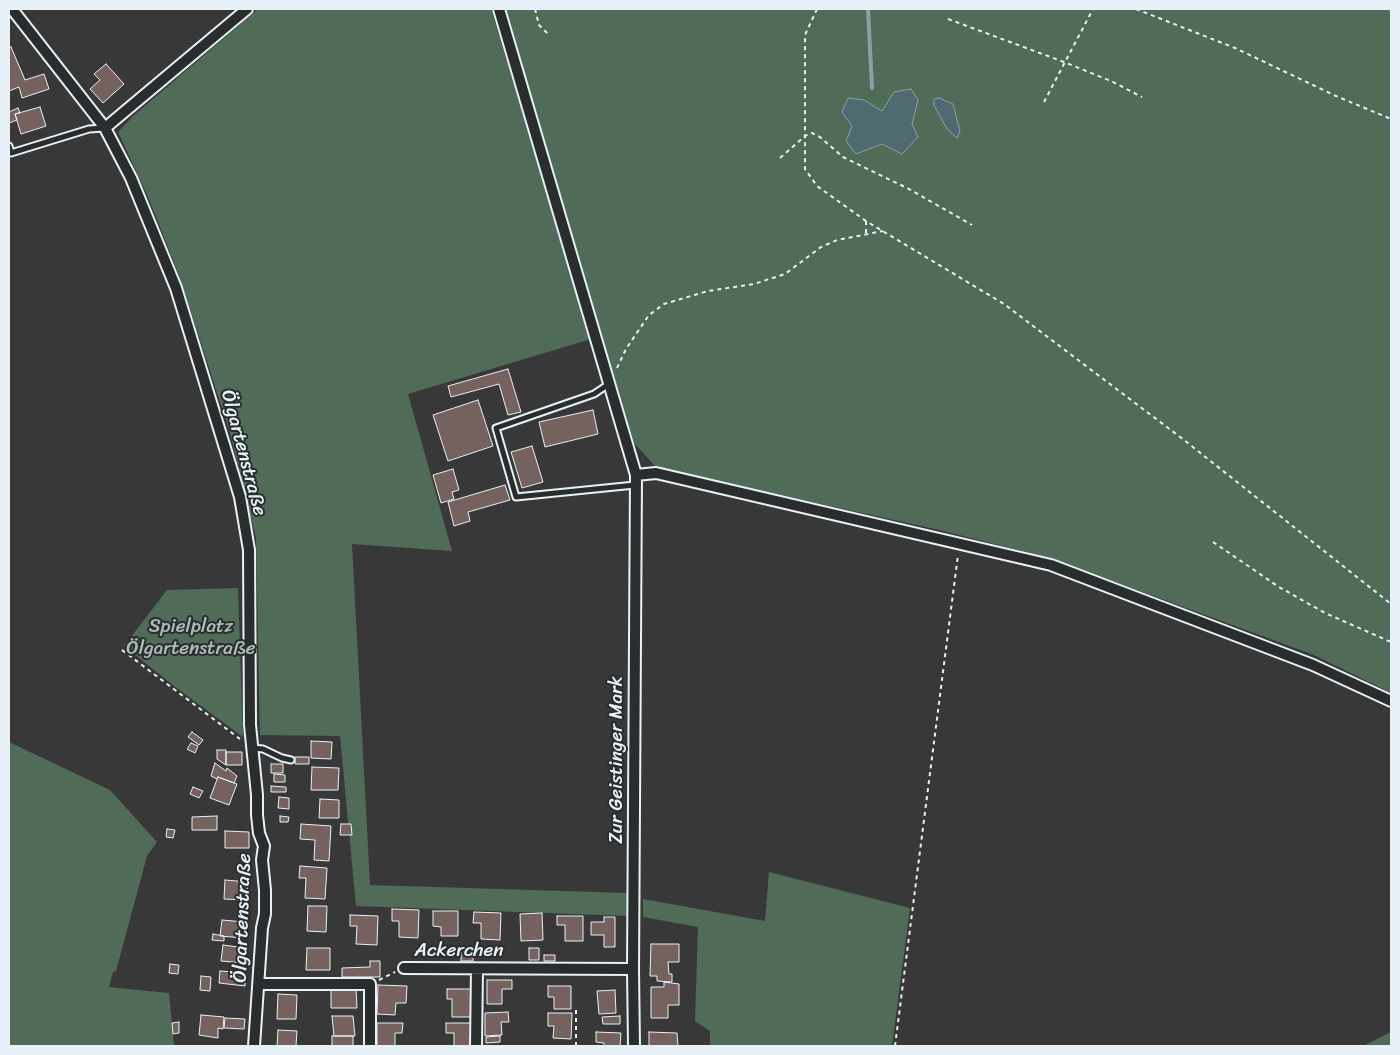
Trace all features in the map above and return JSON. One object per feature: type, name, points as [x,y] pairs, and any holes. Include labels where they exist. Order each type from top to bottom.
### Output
[{"type":"street","name":"Ölgartenstraße","points":[[12,9],[105,128],[130,178],[176,288],[240,497],[248,550],[252,748],[259,833],[264,846],[262,860],[265,914],[262,928],[254,1046]]},
{"type":"street","points":[[105,128],[247,9]]},
{"type":"street","name":"Zur Geistinger Mark","points":[[498,9],[636,480],[634,1046]]},
{"type":"street","points":[[636,480],[656,473],[1051,565],[1313,665],[1391,701]]},
{"type":"street","name":"Ackerchen","points":[[404,968],[633,969]]},
{"type":"street","points":[[476,1046],[477,969]]},
{"type":"street","points":[[259,984],[370,984],[370,1046]]},
{"type":"lane","points":[[9,146],[10,153],[89,129],[105,128]]},
{"type":"lane","points":[[609,384],[594,394],[496,428],[516,496],[636,480]]},
{"type":"lane","points":[[252,748],[263,749],[291,760]]},
{"type":"path","points":[[535,9],[539,25],[549,35]]},
{"type":"path","points":[[817,9],[805,35],[805,169],[817,186],[866,221],[1004,304],[1184,440],[1391,604]]},
{"type":"path","points":[[1044,102],[1092,9]]},
{"type":"path","points":[[1136,9],[1235,48],[1336,96],[1391,119]]},
{"type":"path","points":[[948,19],[1064,62],[1111,81],[1142,97]]},
{"type":"path","points":[[780,158],[805,136],[812,133],[820,137],[844,157],[909,189],[972,225]]},
{"type":"path","points":[[866,221],[866,234]]},
{"type":"path","points":[[609,384],[626,349],[649,315],[664,304],[708,291],[754,284],[785,274],[821,247],[837,240],[883,231]]},
{"type":"path","points":[[1212,542],[1279,587],[1317,609],[1391,642]]},
{"type":"path","points":[[895,1046],[959,544]]},
{"type":"path","points":[[122,650],[252,748]]},
{"type":"path","name":"Ackerchen","points":[[370,984],[404,968]]},
{"type":"path","points":[[576,1010],[576,1046]]},
{"type":"green space","points":[[258,9],[491,9],[591,339],[408,394],[452,551],[352,544],[370,885],[628,893],[627,916],[356,906],[340,736],[260,735],[256,538],[230,433],[179,275],[148,197],[118,132],[133,116]]},
{"type":"green space","points":[[505,9],[1391,9],[1391,693],[1314,655],[1050,558],[935,529],[657,468],[634,443]]},
{"type":"green space","name":"Spielplatz Ölgartenstraße","points":[[238,588],[243,737],[124,646],[167,590]]},
{"type":"green space","points":[[9,742],[110,790],[157,842],[147,856],[116,971],[113,972],[109,987],[169,993],[174,1046],[9,1046]]},
{"type":"green space","points":[[769,872],[910,908],[892,1046],[710,1046],[710,1031],[695,1021],[698,927],[643,917],[643,899],[765,921]]},
{"type":"green space","points":[[1391,1032],[1391,1046],[1363,1046]]},
{"type":"water","points":[[911,89],[918,100],[912,124],[918,137],[902,154],[882,144],[856,154],[846,141],[852,126],[842,112],[848,98],[864,100],[882,111],[894,92]]},
{"type":"water","points":[[939,98],[953,104],[960,131],[957,138],[947,129],[934,105],[934,99]]},
{"type":"building","points":[[11,47],[25,80],[44,74],[49,89],[22,98],[19,87],[9,91],[9,48]]},
{"type":"building","points":[[106,64],[124,84],[103,103],[90,89],[100,80],[94,74]]},
{"type":"building","points":[[40,107],[46,126],[21,134],[15,114]]},
{"type":"building","points":[[18,108],[20,113],[15,114],[17,120],[9,123],[9,112]]},
{"type":"building","points":[[508,369],[521,412],[508,415],[499,384],[451,397],[448,386]]},
{"type":"building","points":[[478,400],[493,446],[448,461],[433,415]]},
{"type":"building","points":[[593,410],[598,434],[545,447],[539,422]]},
{"type":"building","points":[[532,446],[543,482],[522,488],[511,452]]},
{"type":"building","points":[[453,469],[459,490],[452,492],[454,499],[441,503],[433,475]]},
{"type":"building","points":[[505,485],[510,500],[468,512],[470,521],[454,526],[448,502]]},
{"type":"building","points":[[192,732],[203,740],[199,745],[188,737]]},
{"type":"building","points":[[311,741],[332,742],[331,759],[311,758]]},
{"type":"building","points":[[191,743],[198,746],[195,753],[187,749]]},
{"type":"building","points":[[217,750],[226,750],[226,765],[217,759]]},
{"type":"building","points":[[226,752],[242,752],[242,765],[226,765]]},
{"type":"building","points":[[295,757],[309,757],[309,764],[295,764]]},
{"type":"building","points":[[215,763],[226,771],[227,768],[237,776],[234,783],[211,776]]},
{"type":"building","points":[[271,764],[283,764],[283,773],[271,773]]},
{"type":"building","points":[[312,767],[339,768],[338,790],[311,790]]},
{"type":"building","points":[[274,774],[285,775],[285,782],[274,782]]},
{"type":"building","points":[[218,777],[237,784],[229,805],[210,798]]},
{"type":"building","points":[[271,786],[286,787],[286,792],[271,792]]},
{"type":"building","points":[[193,787],[203,791],[199,798],[190,794]]},
{"type":"building","points":[[279,797],[289,798],[289,809],[278,808]]},
{"type":"building","points":[[320,799],[339,800],[339,818],[319,818]]},
{"type":"building","points":[[217,816],[217,830],[192,830],[192,817]]},
{"type":"building","points":[[280,816],[289,817],[288,822],[280,822]]},
{"type":"building","points":[[301,824],[331,826],[329,861],[314,860],[315,840],[300,839]]},
{"type":"building","points":[[341,824],[351,824],[352,835],[340,835]]},
{"type":"building","points":[[167,829],[175,830],[173,838],[166,837]]},
{"type":"building","points":[[225,831],[249,832],[249,848],[225,848]]},
{"type":"building","points":[[300,866],[327,868],[325,899],[305,898],[306,878],[299,878]]},
{"type":"building","points":[[225,880],[248,882],[246,900],[224,899]]},
{"type":"building","points":[[308,906],[327,906],[326,932],[307,931]]},
{"type":"building","points":[[392,909],[419,910],[418,938],[399,937],[399,921],[392,921]]},
{"type":"building","points":[[433,911],[458,911],[458,936],[441,936],[441,927],[433,926]]},
{"type":"building","points":[[474,912],[501,913],[500,940],[481,939],[481,923],[473,923]]},
{"type":"building","points":[[542,913],[543,940],[521,941],[520,914]]},
{"type":"building","points":[[350,915],[378,916],[377,945],[356,944],[357,926],[350,926]]},
{"type":"building","points":[[557,916],[583,916],[583,941],[565,941],[565,925],[557,925]]},
{"type":"building","points":[[604,917],[615,917],[615,947],[604,947],[604,935],[591,935],[591,922],[604,922]]},
{"type":"building","points":[[222,920],[244,922],[243,938],[220,936]]},
{"type":"building","points":[[213,934],[224,936],[224,941],[212,940]]},
{"type":"building","points":[[651,944],[679,944],[679,962],[668,962],[669,974],[672,974],[672,982],[657,981],[657,976],[650,976]]},
{"type":"building","points":[[223,945],[245,948],[244,963],[221,961]]},
{"type":"building","points":[[307,948],[330,948],[330,970],[306,970]]},
{"type":"building","points":[[529,948],[539,948],[539,960],[529,960]]},
{"type":"building","points":[[461,950],[473,950],[473,961],[461,961]]},
{"type":"building","points":[[544,955],[555,955],[555,961],[544,961]]},
{"type":"building","points":[[370,961],[380,961],[380,977],[342,977],[342,968],[370,967]]},
{"type":"building","points":[[170,964],[179,965],[178,974],[169,973]]},
{"type":"building","points":[[220,971],[246,973],[245,986],[219,983]]},
{"type":"building","points":[[201,976],[211,977],[210,991],[200,990]]},
{"type":"building","points":[[487,980],[512,980],[512,989],[502,989],[502,1004],[487,1004]]},
{"type":"building","points":[[664,982],[679,984],[679,1005],[668,1005],[668,1018],[651,1018],[651,987],[664,987]]},
{"type":"building","points":[[378,985],[407,986],[406,1003],[396,1003],[395,1015],[377,1014]]},
{"type":"building","points":[[548,986],[571,986],[571,1009],[554,1009],[554,997],[548,997]]},
{"type":"building","points":[[356,988],[357,1008],[331,1008],[331,989]]},
{"type":"building","points":[[447,989],[471,989],[471,1017],[452,1017],[452,999],[447,999]]},
{"type":"building","points":[[615,990],[616,1013],[599,1014],[597,991]]},
{"type":"building","points":[[278,994],[297,995],[296,1019],[277,1019]]},
{"type":"building","points":[[508,1012],[509,1022],[501,1022],[502,1035],[485,1036],[485,1013]]},
{"type":"building","points":[[548,1013],[572,1013],[571,1039],[553,1038],[554,1026],[548,1026]]},
{"type":"building","points":[[201,1015],[224,1017],[223,1029],[218,1028],[218,1038],[199,1035]]},
{"type":"building","points":[[332,1016],[353,1016],[355,1036],[334,1036]]},
{"type":"building","points":[[620,1016],[620,1024],[603,1024],[602,1017]]},
{"type":"building","points":[[225,1018],[245,1019],[244,1029],[224,1028]]},
{"type":"building","points":[[179,1022],[179,1033],[173,1034],[172,1023]]},
{"type":"building","points":[[377,1023],[403,1023],[402,1033],[395,1033],[395,1046],[377,1046]]},
{"type":"building","points":[[446,1023],[471,1023],[472,1046],[454,1046],[454,1033],[446,1033]]},
{"type":"building","points":[[278,1030],[297,1031],[296,1046],[277,1046]]},
{"type":"building","points":[[596,1032],[621,1033],[620,1046],[604,1046],[604,1043],[596,1042]]},
{"type":"building","points":[[649,1032],[677,1033],[678,1046],[649,1046]]},
{"type":"building","points":[[332,1036],[353,1036],[353,1045],[355,1046],[332,1046]]},
{"type":"building","points":[[500,1036],[500,1042],[486,1043],[486,1037]]},
{"type":"waterway","points":[[868,9],[872,88]]}]
